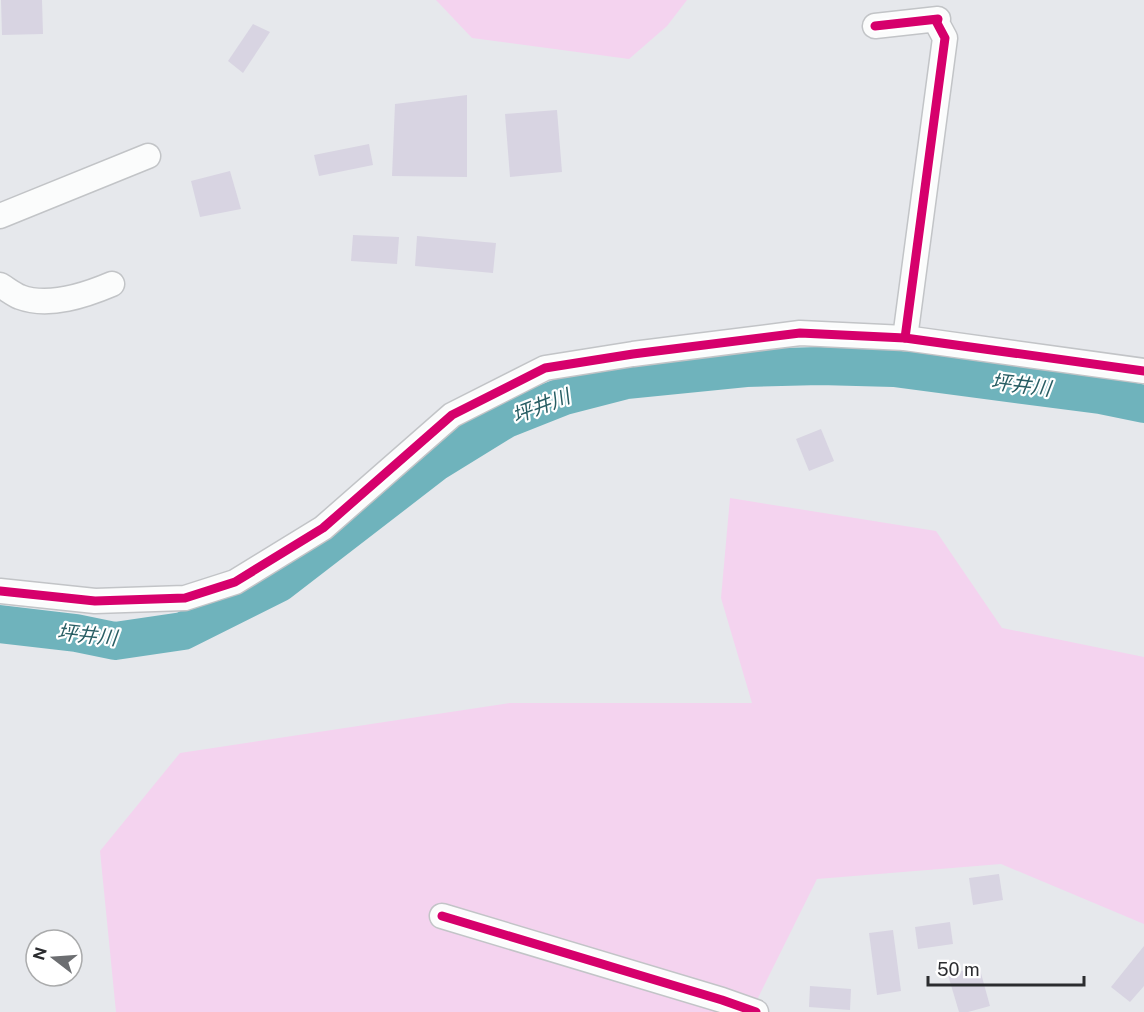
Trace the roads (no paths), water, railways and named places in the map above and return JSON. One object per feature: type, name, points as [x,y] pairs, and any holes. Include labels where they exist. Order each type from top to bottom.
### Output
[{"type":"street","points":[[875,26],[938,19],[937,23],[945,38],[905,338]]},
{"type":"street","points":[[0,216],[148,156]]},
{"type":"street","points":[[0,285],[21,298],[48,301],[84,296],[112,284]]},
{"type":"street","points":[[0,591],[95,601],[174,599],[186,598],[235,582],[323,528],[452,415],[545,368],[633,354],[800,333],[905,338],[1144,371]]},
{"type":"street","points":[[442,916],[756,1012]]},
{"type":"waterway","name":"坪井川","points":[[0,624],[76,633],[115,641],[183,631],[279,583],[436,462],[506,419],[564,396],[626,380],[746,368],[820,366],[894,368],[1100,395],[1144,404]]}]
